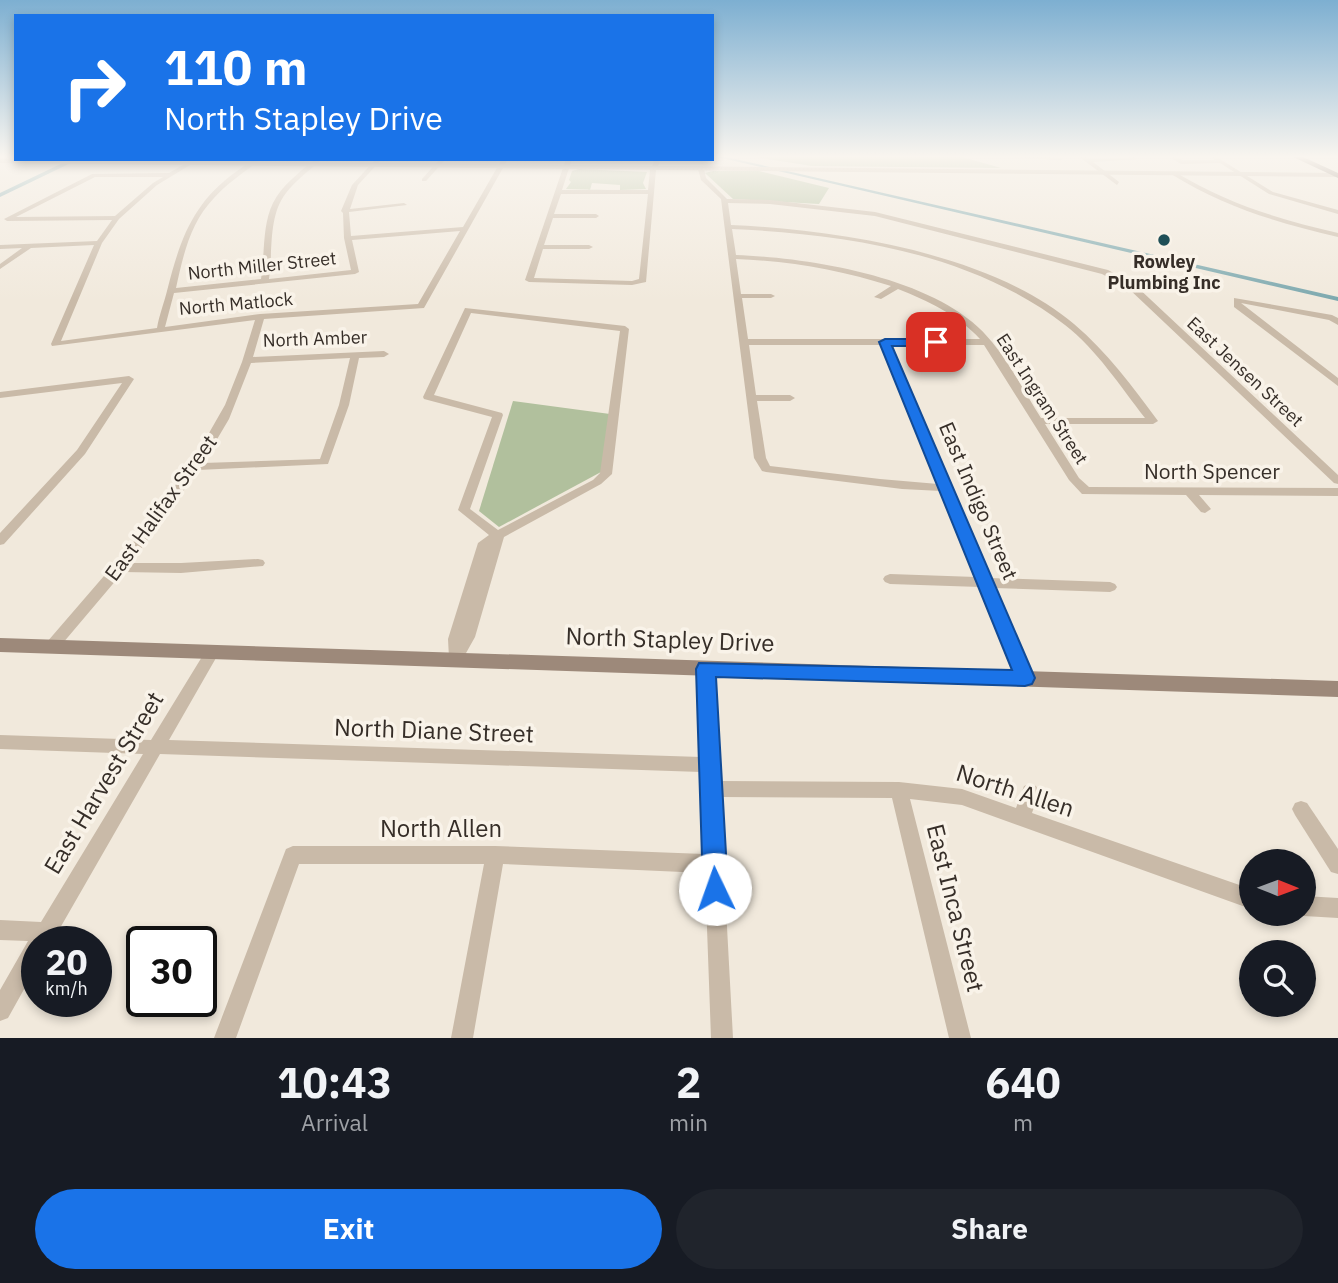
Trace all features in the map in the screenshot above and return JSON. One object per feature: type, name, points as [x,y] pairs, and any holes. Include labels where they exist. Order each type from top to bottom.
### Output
[{"type":"main road","name":"North Stapley Drive","points":[[0,645],[1338,689]]},
{"type":"street","points":[[36,204],[7,219],[117,218]]},
{"type":"street","points":[[0,247],[99,243],[117,218],[131,204]]},
{"type":"street","points":[[161,327],[180,250],[195,214],[204,204]]},
{"type":"street","points":[[265,281],[269,217],[276,204]]},
{"type":"street","points":[[345,204],[348,238],[465,229],[479,204]]},
{"type":"street","points":[[554,204],[528,280],[641,282],[650,204]]},
{"type":"street","points":[[726,204],[760,458],[766,469],[823,473],[901,487],[948,488]]},
{"type":"street","name":"East Jensen Street","points":[[799,204],[894,218],[1105,272],[1131,286],[1338,481]]},
{"type":"street","points":[[1228,204],[1264,217],[1338,235]]},
{"type":"street","points":[[1309,204],[1338,212]]},
{"type":"street","points":[[344,211],[404,205]]},
{"type":"street","points":[[550,216],[596,216]]},
{"type":"street","points":[[729,227],[803,230],[872,243],[981,276],[1054,313],[1078,332],[1153,421],[1038,421]]},
{"type":"street","name":"North Matlock","points":[[99,243],[55,344],[161,327],[421,306],[465,229]]},
{"type":"street","name":"North Miller Street","points":[[172,291],[355,272],[348,238]]},
{"type":"street","points":[[0,267],[28,247]]},
{"type":"street","points":[[539,247],[589,247]]},
{"type":"street","points":[[733,257],[810,263],[896,286]]},
{"type":"street","points":[[878,297],[896,286]]},
{"type":"street","name":"East Ingram Street","points":[[896,286],[949,309],[988,342],[1075,480],[1086,491]]},
{"type":"street","points":[[1024,296],[1038,293]]},
{"type":"street","points":[[738,296],[771,296]]},
{"type":"street","points":[[1335,320],[1237,300],[1237,305],[1338,383]]},
{"type":"street","points":[[456,658],[468,637],[498,536],[606,474],[625,329],[468,310],[428,397],[498,415],[464,510],[498,536]]},
{"type":"street","name":"East Halifax Street","points":[[52,646],[120,567],[217,432],[248,360],[260,317]]},
{"type":"street","points":[[744,342],[988,342]]},
{"type":"street","name":"East Indigo Street","points":[[885,342],[1025,678]]},
{"type":"street","name":"North Amber","points":[[248,360],[384,354]]},
{"type":"street","points":[[193,467],[324,462],[344,405],[355,355]]},
{"type":"street","points":[[0,406],[5,395],[129,379],[81,452],[0,541]]},
{"type":"street","points":[[752,398],[790,398]]},
{"type":"street","name":"North Spencer","points":[[1086,491],[1338,492]]},
{"type":"street","points":[[1190,492],[1205,509]]},
{"type":"street","points":[[120,567],[181,568],[258,564]]},
{"type":"street","points":[[890,579],[1110,587]]},
{"type":"street","name":"East Harvest Street","points":[[48,926],[213,651]]},
{"type":"street","points":[[705,669],[722,1038]]},
{"type":"street","points":[[0,742],[157,745]]},
{"type":"street","name":"North Diane Street","points":[[157,745],[710,765]]},
{"type":"street","name":"North Allen","points":[[711,789],[898,790],[962,797],[1239,895]]},
{"type":"street","name":"East Inca Street","points":[[898,790],[960,1038]]},
{"type":"street","points":[[1022,818],[1030,792]]},
{"type":"street","points":[[1301,809],[1338,865]]},
{"type":"street","name":"North Allen","points":[[225,1038],[293,855],[495,855],[714,864]]},
{"type":"street","points":[[463,1038],[495,855]]},
{"type":"street","points":[[1316,907],[1338,908]]},
{"type":"street","points":[[0,930],[21,935]]},
{"type":"street","name":"East Harvest Street","points":[[0,1010],[21,973]]},
{"type":"green space","points":[[513,401],[610,414],[601,472],[499,527],[479,511]]},
{"type":"waterway","points":[[927,204],[1338,299]]},
{"type":"place","name":"Rowley Plumbing Inc","points":[[1164,240]]},
{"type":"route","points":[[715,889],[705,669],[1025,678],[885,342],[936,342]]}]
